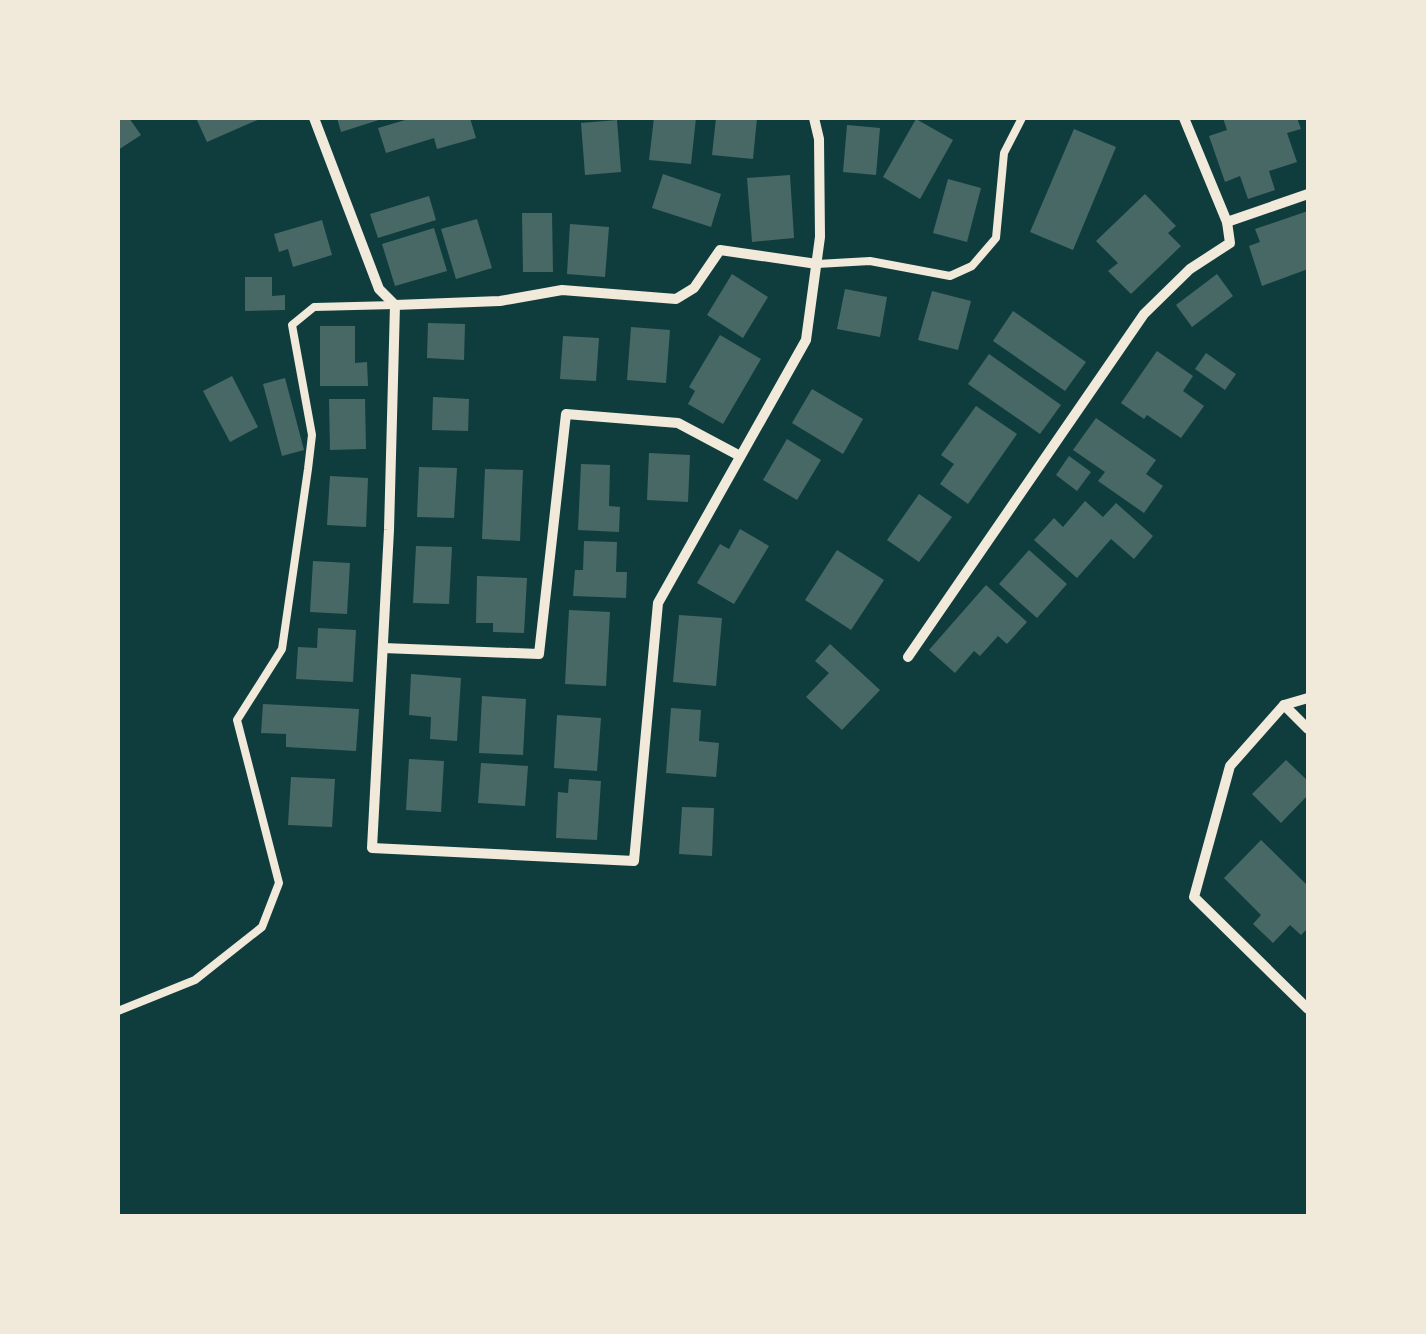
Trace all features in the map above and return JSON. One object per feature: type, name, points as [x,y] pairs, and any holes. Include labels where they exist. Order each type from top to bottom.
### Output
[{"type":"street","points":[[314,118],[379,289],[395,304],[500,302],[562,290],[676,299],[694,288],[720,250],[816,264]]},
{"type":"street","points":[[395,304],[389,530],[372,848],[634,861],[658,602],[806,340],[820,237],[819,139],[814,118]]},
{"type":"street","points":[[908,657],[1144,314],[1190,268],[1230,243],[1227,222],[1184,118]]},
{"type":"street","points":[[1227,222],[1308,194]]},
{"type":"street","points":[[383,648],[539,654],[566,414],[678,423],[740,456]]},
{"type":"street","points":[[1308,698],[1284,705],[1230,766],[1194,897],[1308,1009]]},
{"type":"street","points":[[1284,705],[1308,729]]},
{"type":"lane","points":[[816,264],[870,262],[950,276],[972,266],[996,238],[1004,153],[1022,118]]},
{"type":"lane","points":[[118,1011],[195,980],[262,928],[279,883],[237,720],[282,650],[308,470],[312,435],[292,325],[314,306],[395,304]]},
{"type":"building","points":[[118,118],[129,118],[141,135],[118,150]]},
{"type":"building","points":[[196,118],[262,118],[207,142]]},
{"type":"building","points":[[337,118],[385,118],[341,132]]},
{"type":"building","points":[[412,118],[470,118],[476,138],[437,149],[434,138],[386,153],[378,128]]},
{"type":"building","points":[[654,118],[696,118],[691,164],[649,160]]},
{"type":"building","points":[[716,118],[757,118],[753,159],[712,155]]},
{"type":"building","points":[[1223,118],[1297,118],[1301,129],[1287,133],[1297,162],[1269,171],[1275,190],[1248,199],[1240,176],[1225,182],[1209,136],[1227,130]]},
{"type":"building","points":[[916,119],[953,140],[920,199],[883,177]]},
{"type":"building","points":[[617,120],[621,172],[585,175],[581,123]]},
{"type":"building","points":[[847,125],[880,128],[876,175],[843,172]]},
{"type":"building","points":[[1074,129],[1116,147],[1073,250],[1030,232]]},
{"type":"building","points":[[663,174],[721,194],[711,227],[652,208]]},
{"type":"building","points":[[790,175],[794,238],[752,242],[747,178]]},
{"type":"building","points":[[948,179],[981,188],[967,242],[933,233]]},
{"type":"building","points":[[1145,194],[1176,226],[1168,233],[1181,246],[1131,294],[1108,271],[1118,263],[1096,241]]},
{"type":"building","points":[[429,196],[436,220],[378,238],[370,214]]},
{"type":"building","points":[[1308,211],[1308,269],[1262,286],[1249,246],[1260,242],[1255,229]]},
{"type":"building","points":[[522,213],[552,213],[553,272],[523,272]]},
{"type":"building","points":[[477,219],[492,268],[456,279],[441,229]]},
{"type":"building","points":[[322,220],[332,255],[293,267],[288,249],[279,252],[274,234]]},
{"type":"building","points":[[570,224],[609,227],[605,277],[567,274]]},
{"type":"building","points":[[434,228],[447,271],[395,286],[382,244]]},
{"type":"building","points":[[732,274],[768,297],[743,338],[707,315]]},
{"type":"building","points":[[1217,274],[1233,296],[1192,327],[1176,305]]},
{"type":"building","points":[[245,277],[272,277],[272,296],[285,295],[285,310],[245,311]]},
{"type":"building","points":[[845,289],[887,297],[880,337],[837,329]]},
{"type":"building","points":[[932,291],[971,301],[958,350],[918,340]]},
{"type":"building","points":[[1013,311],[1086,362],[1065,391],[993,341]]},
{"type":"building","points":[[428,323],[465,324],[464,360],[427,358]]},
{"type":"building","points":[[320,326],[355,326],[355,363],[367,362],[368,386],[320,386]]},
{"type":"building","points":[[631,327],[670,330],[666,383],[627,380]]},
{"type":"building","points":[[720,335],[761,359],[723,424],[688,404],[695,391],[689,387]]},
{"type":"building","points":[[563,336],[599,338],[596,381],[560,379]]},
{"type":"building","points":[[1157,351],[1193,376],[1183,391],[1204,406],[1181,438],[1121,403]]},
{"type":"building","points":[[1206,353],[1236,374],[1225,390],[1195,369]]},
{"type":"building","points":[[989,354],[1061,405],[1040,434],[968,384]]},
{"type":"building","points":[[232,376],[258,427],[230,442],[203,391]]},
{"type":"building","points":[[285,378],[304,450],[282,456],[263,384]]},
{"type":"building","points":[[812,389],[863,419],[843,454],[792,423]]},
{"type":"building","points":[[433,397],[469,399],[468,431],[432,430]]},
{"type":"building","points":[[329,399],[365,399],[366,449],[330,450]]},
{"type":"building","points":[[976,406],[1017,434],[968,504],[940,484],[954,464],[941,455]]},
{"type":"building","points":[[1096,418],[1156,460],[1146,474],[1163,486],[1144,513],[1098,481],[1105,472],[1073,450]]},
{"type":"building","points":[[787,439],[821,460],[797,500],[763,480]]},
{"type":"building","points":[[649,453],[690,455],[688,502],[647,500]]},
{"type":"building","points":[[1069,456],[1091,472],[1077,491],[1056,475]]},
{"type":"building","points":[[581,464],[610,465],[609,506],[620,507],[619,532],[578,530]]},
{"type":"building","points":[[419,467],[457,468],[454,518],[417,517]]},
{"type":"building","points":[[485,469],[523,470],[520,541],[482,539]]},
{"type":"building","points":[[330,476],[368,478],[366,527],[327,525]]},
{"type":"building","points":[[919,494],[952,517],[919,562],[887,540]]},
{"type":"building","points":[[1085,501],[1103,517],[1116,503],[1153,536],[1134,559],[1111,539],[1077,578],[1034,540],[1054,518],[1063,527]]},
{"type":"building","points":[[740,529],[769,546],[734,604],[697,583],[720,544],[729,549]]},
{"type":"building","points":[[584,541],[617,542],[616,572],[627,572],[626,598],[573,596],[575,570],[583,570]]},
{"type":"building","points":[[416,546],[452,547],[449,604],[413,603]]},
{"type":"building","points":[[837,550],[884,580],[851,630],[805,600]]},
{"type":"building","points":[[1029,550],[1067,584],[1037,618],[999,584]]},
{"type":"building","points":[[313,561],[350,563],[347,614],[310,612]]},
{"type":"building","points":[[477,576],[527,578],[524,633],[493,632],[493,623],[476,623]]},
{"type":"building","points":[[986,585],[1027,622],[1007,644],[998,636],[980,656],[974,651],[955,673],[929,650]]},
{"type":"building","points":[[569,610],[610,612],[606,686],[565,684]]},
{"type":"building","points":[[679,615],[722,618],[716,686],[673,682]]},
{"type":"building","points":[[318,628],[356,630],[353,682],[296,679],[298,647],[317,648]]},
{"type":"building","points":[[830,644],[880,690],[842,730],[806,697],[829,673],[815,661]]},
{"type":"building","points":[[411,674],[461,678],[457,741],[430,739],[431,717],[409,715]]},
{"type":"building","points":[[482,696],[526,699],[523,755],[479,753]]},
{"type":"building","points":[[263,704],[359,709],[356,751],[286,747],[286,734],[261,733]]},
{"type":"building","points":[[671,708],[701,710],[699,741],[719,743],[716,777],[666,773]]},
{"type":"building","points":[[557,715],[601,718],[597,771],[554,768]]},
{"type":"building","points":[[409,759],[444,761],[441,812],[406,810]]},
{"type":"building","points":[[1286,760],[1308,781],[1308,795],[1281,823],[1252,794]]},
{"type":"building","points":[[481,763],[528,766],[525,806],[478,803]]},
{"type":"building","points":[[291,777],[335,779],[332,827],[288,825]]},
{"type":"building","points":[[569,779],[601,781],[597,840],[556,838],[558,792],[568,793]]},
{"type":"building","points":[[682,807],[714,808],[712,856],[679,854]]},
{"type":"building","points":[[1261,840],[1308,882],[1308,928],[1301,935],[1290,925],[1273,943],[1253,924],[1261,915],[1224,878]]}]
